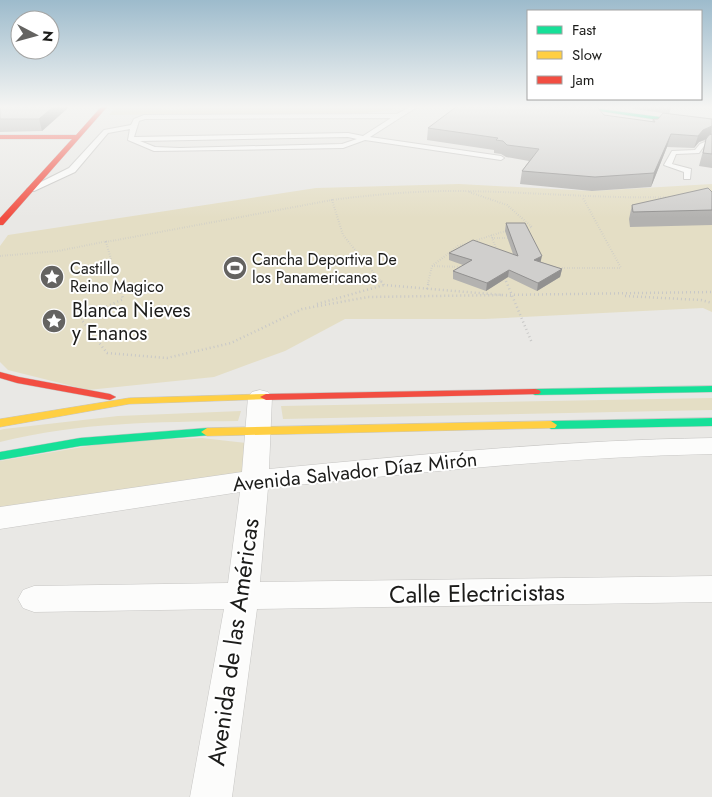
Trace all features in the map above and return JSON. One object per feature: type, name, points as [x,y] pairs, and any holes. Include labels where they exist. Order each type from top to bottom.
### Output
[{"type":"main road","points":[[0,223],[69,144]]},
{"type":"main road","points":[[0,375],[17,380],[129,401]]},
{"type":"main road","points":[[0,387],[48,394],[81,392]]},
{"type":"main road","points":[[0,423],[129,401],[712,389]]},
{"type":"main road","name":"Avenida Salvador Díaz Mirón","points":[[0,456],[43,446],[110,437],[712,422]]},
{"type":"street","name":"Avenida de las Américas","points":[[211,797],[242,596],[255,480],[260,397]]},
{"type":"street","name":"Avenida Salvador Díaz Mirón","points":[[0,518],[255,480],[459,460],[639,447],[712,446]]},
{"type":"street","name":"Calle Electricistas","points":[[34,599],[712,589]]},
{"type":"lane","points":[[29,190],[72,170],[94,144]]},
{"type":"lane","points":[[142,144],[154,149],[207,150],[343,146],[348,144]]},
{"type":"lane","points":[[406,144],[501,158]]},
{"type":"lane","points":[[687,177],[688,171],[668,165],[674,152],[697,152],[706,144]]},
{"type":"path","points":[[426,289],[432,266],[458,246],[532,226],[507,206],[466,191]]},
{"type":"path","points":[[0,256],[58,251],[332,200],[418,192],[466,191],[583,198],[673,197]]},
{"type":"path","points":[[556,268],[621,268],[583,198]]},
{"type":"path","points":[[332,200],[343,235],[384,285]]},
{"type":"path","points":[[492,236],[508,238]]},
{"type":"path","points":[[492,236],[499,256]]},
{"type":"path","points":[[106,242],[123,299],[81,319],[107,353],[167,358],[231,343],[302,309],[384,285],[513,296]]},
{"type":"path","points":[[432,266],[467,268]]},
{"type":"path","points":[[499,280],[513,280]]},
{"type":"path","points":[[506,281],[532,342]]},
{"type":"path","points":[[302,309],[368,297],[712,292]]},
{"type":"path","points":[[610,294],[701,300],[712,303]]},
{"type":"shaded area","points":[[459,184],[592,191],[712,184],[712,312],[703,308],[485,319],[345,319],[285,351],[214,377],[88,390],[8,370],[0,362],[0,246],[8,235],[316,188]]},
{"type":"shaded area","points":[[712,398],[712,410],[283,419],[281,406]]},
{"type":"shaded area","points":[[241,411],[238,421],[119,424],[60,430],[0,442],[0,430],[4,429],[118,416]]},
{"type":"shaded area","points":[[202,438],[246,443],[244,474],[0,510],[0,461],[118,441]]},
{"type":"building","points":[[667,144],[654,173],[595,177],[522,171],[539,149],[507,145]]},
{"type":"building","points":[[705,144],[712,144],[712,154],[703,153]]},
{"type":"building","points":[[708,188],[712,192],[712,210],[633,212],[632,205]]},
{"type":"building","points":[[506,223],[525,223],[542,256],[534,260],[562,269],[538,283],[509,270],[487,283],[453,271],[472,260],[449,253],[473,240],[518,256]]},
{"type":"traffic: fast","points":[[535,392],[712,389]]},
{"type":"traffic: fast","points":[[551,425],[712,422]]},
{"type":"traffic: fast","points":[[0,456],[80,442],[207,432]]},
{"type":"traffic: slow","points":[[0,423],[129,401],[266,397]]},
{"type":"traffic: slow","points":[[207,432],[551,425]]},
{"type":"traffic: jam","points":[[0,223],[71,144]]},
{"type":"traffic: jam","points":[[0,375],[17,380],[110,397]]},
{"type":"traffic: jam","points":[[266,397],[535,392]]},
{"type":"place","name":"Cancha Deportiva De los Panamericanos","points":[[235,268]]},
{"type":"place","name":"Castillo Reino Magico","points":[[52,277]]},
{"type":"place","name":"Blanca Nieves y Enanos","points":[[54,321]]}]
